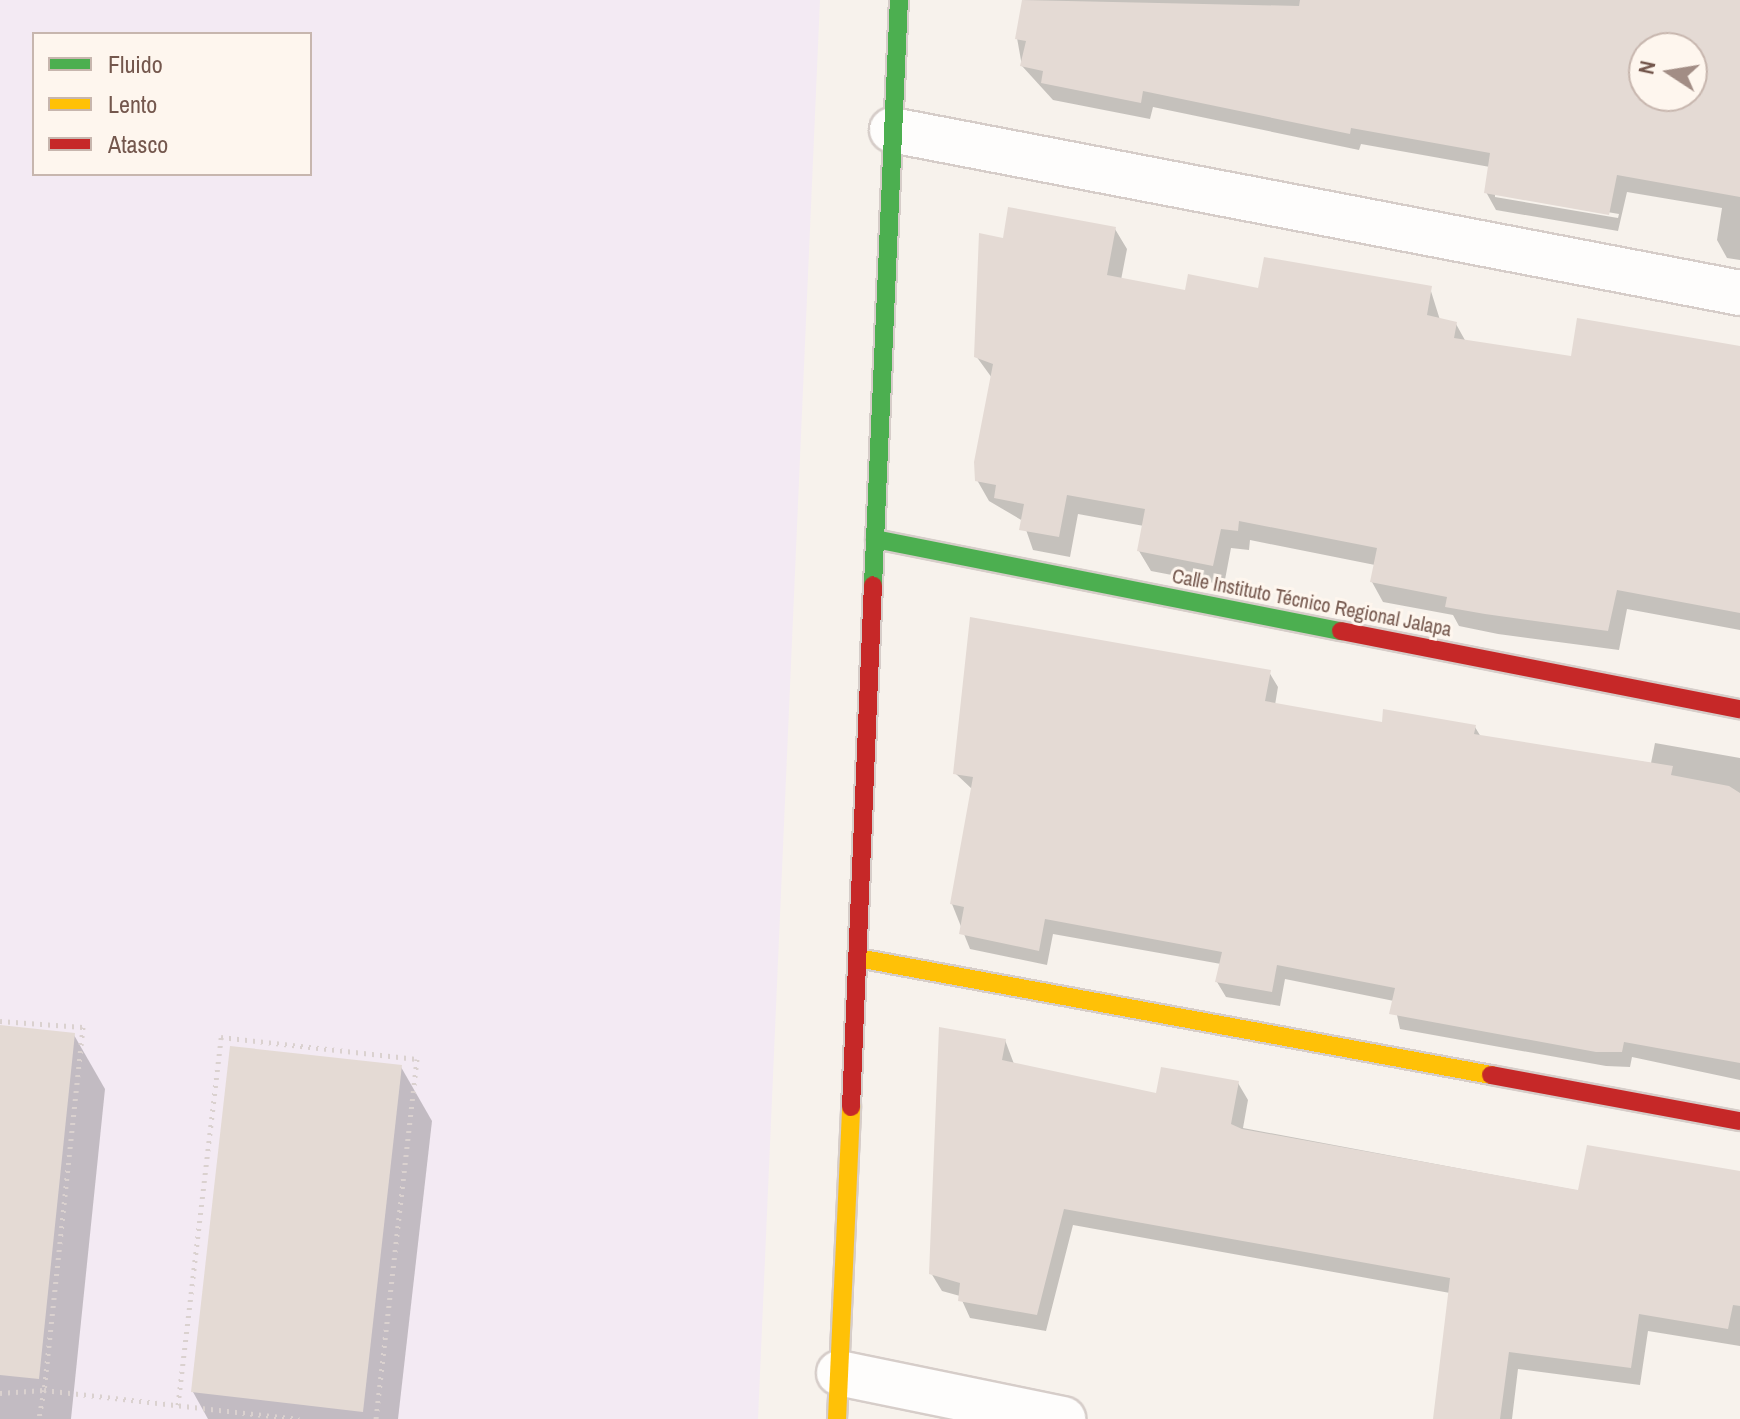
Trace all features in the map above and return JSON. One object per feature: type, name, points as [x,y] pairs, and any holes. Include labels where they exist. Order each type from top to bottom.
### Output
[{"type":"street","points":[[837,1419],[899,0]]},
{"type":"street","points":[[892,130],[1740,293]]},
{"type":"street","name":"Calle Instituto Técnico Regional Jalapa","points":[[875,539],[1740,709]]},
{"type":"street","points":[[858,958],[1740,1121]]},
{"type":"street","points":[[839,1373],[1063,1419]]},
{"type":"path","points":[[0,1021],[83,1027],[39,1419]]},
{"type":"path","points":[[178,1405],[221,1037],[417,1059],[376,1419]]},
{"type":"path","points":[[0,1393],[44,1390],[299,1419]]},
{"type":"shaded area","points":[[0,0],[820,0],[758,1419],[0,1419]]},
{"type":"building","points":[[1022,0],[1299,6],[1300,0],[1740,0],[1740,197],[1617,175],[1609,215],[1484,193],[1490,153],[1351,128],[1350,134],[1143,91],[1141,103],[1041,83],[1043,71],[1020,66],[1026,41],[1015,39]]},
{"type":"building","points":[[1008,207],[1116,227],[1107,275],[1185,290],[1188,274],[1258,288],[1264,257],[1432,286],[1427,315],[1457,322],[1454,338],[1571,356],[1577,318],[1740,346],[1740,613],[1617,590],[1608,631],[1445,607],[1447,597],[1370,582],[1377,548],[1239,521],[1238,531],[1221,529],[1213,566],[1137,551],[1145,509],[1067,495],[1059,537],[1019,530],[1024,504],[994,498],[996,485],[975,481],[974,462],[993,364],[974,357],[979,233],[1003,238]]},
{"type":"building","points":[[970,617],[1271,670],[1265,701],[1382,722],[1383,709],[1476,725],[1474,734],[1673,766],[1671,775],[1729,786],[1740,793],[1740,1063],[1624,1042],[1622,1052],[1596,1052],[1389,1014],[1395,988],[1277,965],[1272,992],[1215,982],[1222,952],[1045,919],[1039,951],[959,934],[964,907],[950,904],[973,777],[953,774]]},
{"type":"building","points":[[0,1025],[75,1033],[39,1379],[0,1375]]},
{"type":"building","points":[[939,1027],[1006,1039],[1002,1060],[1156,1093],[1161,1067],[1239,1081],[1231,1124],[1242,1129],[1578,1190],[1587,1145],[1740,1171],[1740,1306],[1733,1305],[1728,1329],[1639,1314],[1631,1368],[1509,1352],[1500,1419],[1433,1419],[1450,1278],[1064,1209],[1037,1315],[958,1301],[960,1283],[929,1274]]},
{"type":"building","points":[[230,1046],[402,1065],[363,1412],[191,1392]]},
{"type":"traffic: fast","points":[[873,585],[899,0]]},
{"type":"traffic: fast","points":[[875,539],[1341,631]]},
{"type":"traffic: slow","points":[[858,958],[1491,1075]]},
{"type":"traffic: slow","points":[[837,1419],[851,1107]]},
{"type":"traffic: jam","points":[[851,1107],[873,585]]},
{"type":"traffic: jam","points":[[1341,631],[1740,709]]},
{"type":"traffic: jam","points":[[1491,1075],[1740,1121]]}]
